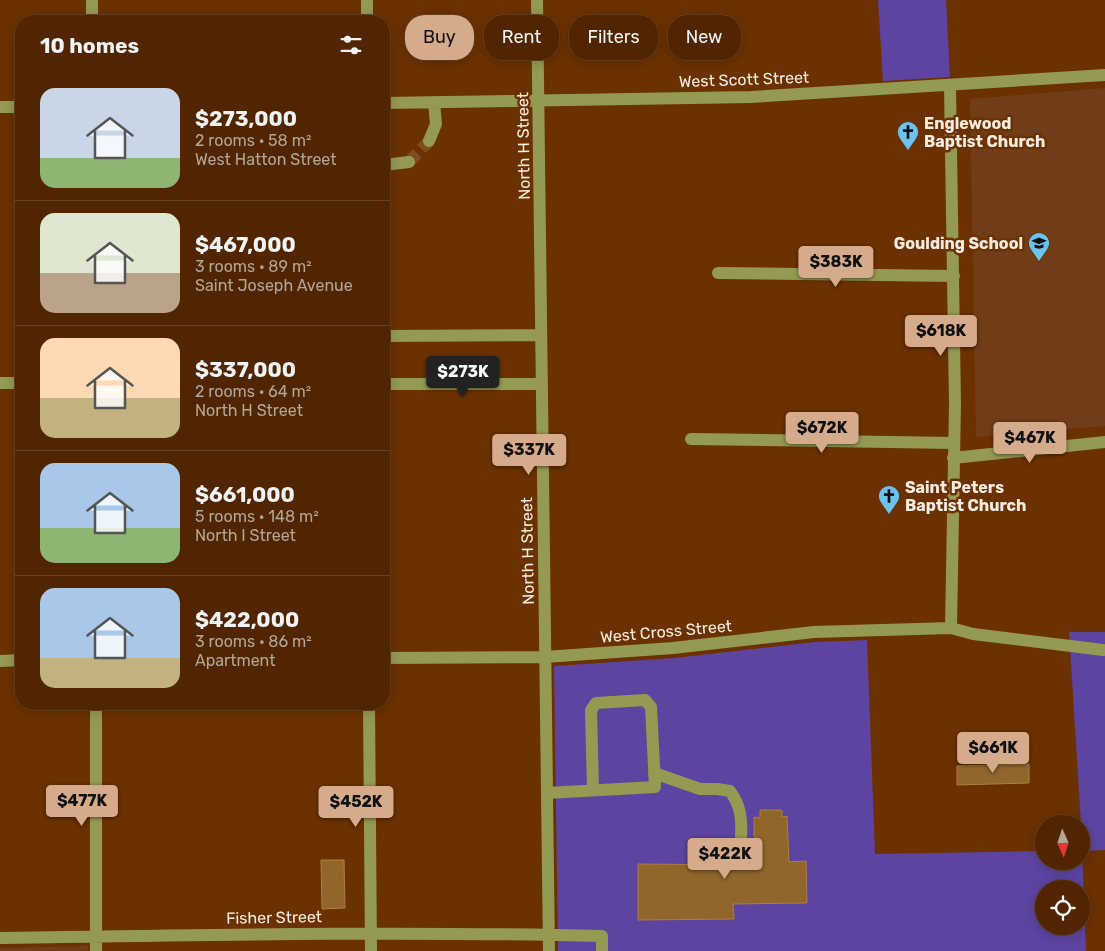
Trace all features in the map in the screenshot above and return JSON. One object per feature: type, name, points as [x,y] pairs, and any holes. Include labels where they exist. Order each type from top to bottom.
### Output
[{"type":"street","points":[[92,0],[92,15]]},
{"type":"street","points":[[367,0],[367,15]]},
{"type":"street","name":"North H Street","points":[[537,0],[549,951]]},
{"type":"street","name":"West Scott Street","points":[[390,103],[751,97],[1105,75]]},
{"type":"street","points":[[950,86],[955,404],[951,628]]},
{"type":"street","points":[[429,141],[436,124],[434,102]]},
{"type":"street","points":[[0,107],[15,107]]},
{"type":"street","points":[[390,164],[409,162]]},
{"type":"street","points":[[718,273],[954,276]]},
{"type":"street","points":[[390,336],[541,335]]},
{"type":"street","points":[[0,383],[15,383]]},
{"type":"street","points":[[390,384],[542,384]]},
{"type":"street","points":[[691,439],[953,443]]},
{"type":"street","points":[[953,458],[1105,442]]},
{"type":"street","name":"West Cross Street","points":[[390,658],[545,657],[673,648],[814,632],[951,628],[974,634],[1103,650]]},
{"type":"street","points":[[0,661],[15,660]]},
{"type":"street","points":[[547,793],[655,787],[651,707],[645,700],[596,703],[591,710],[593,790]]},
{"type":"street","points":[[96,710],[96,951]]},
{"type":"street","points":[[369,710],[370,951]]},
{"type":"street","points":[[654,773],[700,790],[717,789],[730,791],[737,800],[742,817],[741,837]]},
{"type":"street","name":"Fisher Street","points":[[0,938],[370,932],[602,936],[602,951]]},
{"type":"shaded area","points":[[878,0],[946,0],[950,77],[883,81]]},
{"type":"shaded area","name":"Goulding School","points":[[1105,88],[1105,426],[976,437],[970,99]]},
{"type":"shaded area","points":[[1069,632],[1105,632],[1105,850],[1090,851],[1090,815],[1080,815]]},
{"type":"shaded area","points":[[867,640],[875,854],[1035,851],[1035,870],[1083,870],[1083,880],[1035,880],[1035,935],[1085,935],[1086,951],[558,951],[554,666],[674,658],[815,642]]},
{"type":"shaded area","points":[[88,946],[88,951],[0,951],[0,948]]},
{"type":"building","points":[[1029,764],[1029,783],[957,785],[957,766]]},
{"type":"building","points":[[760,810],[782,810],[782,817],[787,816],[789,862],[806,861],[807,903],[733,904],[734,919],[638,920],[638,864],[740,865],[740,863],[758,862],[758,838],[754,837],[754,817],[760,818]]},
{"type":"building","points":[[321,860],[344,860],[345,908],[322,909]]},
{"type":"tunnel","points":[[409,162],[429,141]]},
{"type":"place","name":"Englewood Baptist Church","points":[[908,151]]},
{"type":"place","name":"Goulding School","points":[[1039,262]]},
{"type":"place","name":"Saint Peters Baptist Church","points":[[889,515]]}]
